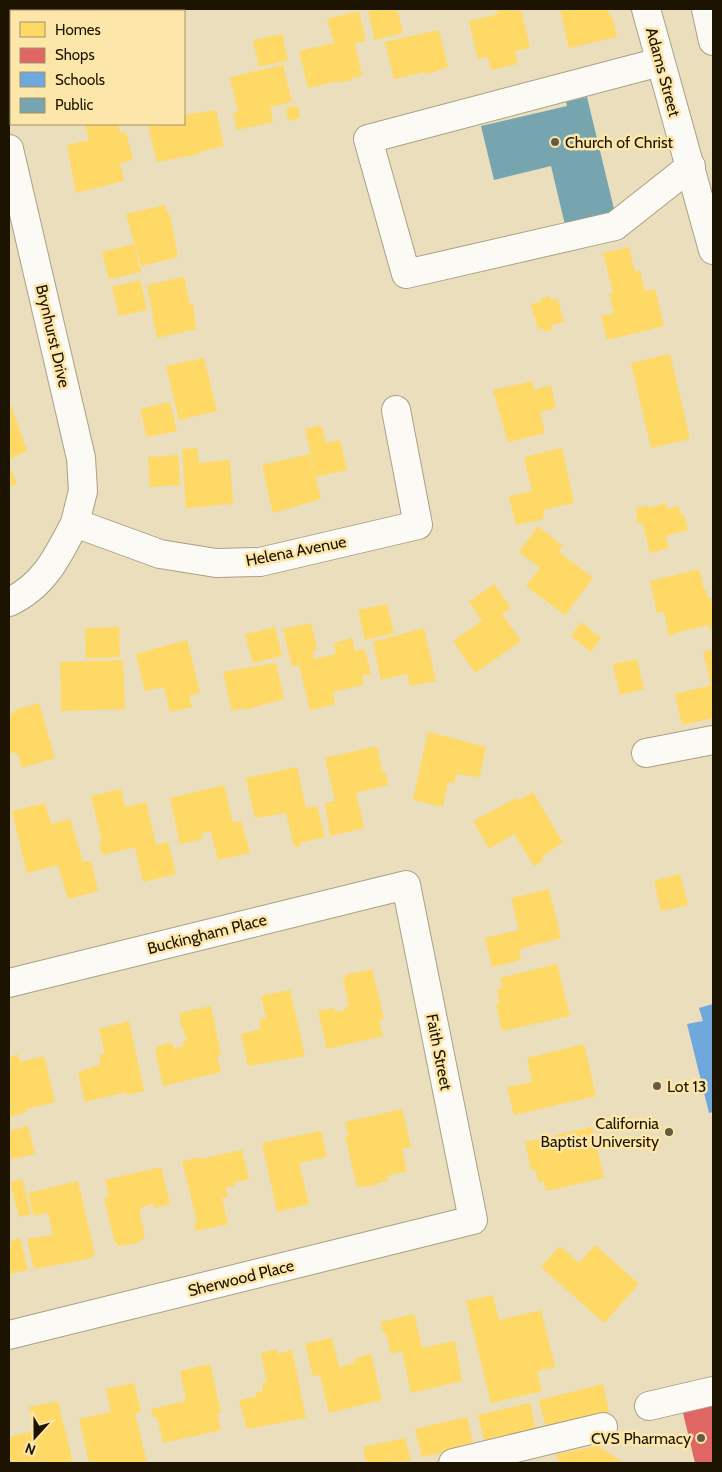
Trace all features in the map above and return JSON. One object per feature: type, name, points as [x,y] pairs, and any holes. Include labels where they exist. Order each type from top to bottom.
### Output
[{"type":"street","name":"Adams Street","points":[[646,9],[660,62],[696,160],[713,250]]},
{"type":"street","points":[[706,9],[713,41]]},
{"type":"street","points":[[660,62],[368,140],[406,274],[615,226],[696,160]]},
{"type":"street","name":"Brynhurst Drive","points":[[9,149],[82,458],[83,491],[75,523]]},
{"type":"street","name":"Helena Avenue","points":[[75,523],[160,554],[216,563],[260,562],[418,525],[396,410]]},
{"type":"street","points":[[9,602],[22,596],[54,564],[75,523]]},
{"type":"street","points":[[646,753],[713,740]]},
{"type":"street","name":"Buckingham Place","points":[[9,984],[406,884]]},
{"type":"street","name":"Faith Street","points":[[406,884],[473,1220]]},
{"type":"street","name":"Sherwood Place","points":[[9,1335],[473,1220]]},
{"type":"street","points":[[649,1406],[713,1391]]},
{"type":"street","points":[[453,1463],[603,1427]]},
{"type":"building: Homes","points":[[397,9],[403,33],[375,40],[368,11]]},
{"type":"building: Homes","points":[[497,9],[521,9],[530,48],[515,51],[518,64],[491,70],[488,57],[478,59],[469,21],[498,14]]},
{"type":"building: Homes","points":[[560,9],[608,9],[610,17],[612,16],[617,37],[569,48]]},
{"type":"building: Homes","points":[[359,11],[366,41],[355,43],[362,76],[352,78],[352,80],[338,83],[338,81],[308,88],[299,51],[334,43],[327,19]]},
{"type":"building: Homes","points":[[439,30],[448,67],[425,75],[424,72],[394,79],[385,42]]},
{"type":"building: Homes","points":[[282,34],[288,60],[259,67],[253,40]]},
{"type":"building: Homes","points":[[283,65],[292,102],[270,107],[273,122],[237,130],[233,113],[238,112],[230,77]]},
{"type":"building: Homes","points":[[298,106],[300,118],[288,121],[286,108]]},
{"type":"building: Homes","points":[[216,110],[224,146],[199,152],[200,154],[157,162],[148,126],[185,125],[185,115]]},
{"type":"building: Homes","points":[[85,125],[118,125],[120,133],[126,132],[133,160],[120,163],[124,181],[76,193],[67,145],[89,140]]},
{"type":"building: Homes","points":[[165,205],[168,215],[170,214],[178,257],[141,266],[126,214]]},
{"type":"building: Homes","points":[[134,244],[141,272],[109,279],[102,252]]},
{"type":"building: Homes","points":[[629,247],[635,272],[640,270],[644,288],[646,291],[655,289],[664,326],[607,340],[601,316],[614,313],[609,294],[613,293],[603,253]]},
{"type":"building: Homes","points":[[184,277],[190,305],[193,304],[196,329],[157,338],[147,285]]},
{"type":"building: Homes","points":[[140,280],[147,310],[119,316],[112,287]]},
{"type":"building: Homes","points":[[549,296],[551,300],[557,298],[564,322],[551,325],[552,330],[544,332],[543,328],[538,329],[531,304],[541,302],[542,298]]},
{"type":"building: Homes","points":[[670,354],[690,439],[651,448],[631,363]]},
{"type":"building: Homes","points":[[204,358],[217,411],[179,420],[166,366]]},
{"type":"building: Homes","points":[[532,381],[534,390],[551,385],[556,408],[540,412],[545,433],[508,442],[493,390]]},
{"type":"building: Homes","points":[[170,402],[177,431],[147,437],[140,409]]},
{"type":"building: Homes","points":[[11,405],[27,451],[9,459],[9,406]]},
{"type":"building: Homes","points":[[321,425],[326,443],[340,440],[347,470],[316,477],[305,429]]},
{"type":"building: Homes","points":[[197,448],[199,463],[230,460],[233,504],[186,508],[182,449]]},
{"type":"building: Homes","points":[[562,448],[574,503],[543,510],[544,519],[516,525],[509,496],[532,491],[524,457]]},
{"type":"building: Homes","points":[[310,454],[321,499],[273,513],[262,465]]},
{"type":"building: Homes","points":[[178,455],[180,485],[150,487],[148,457]]},
{"type":"building: Homes","points":[[9,465],[17,484],[9,487]]},
{"type":"building: Homes","points":[[666,503],[667,509],[678,506],[681,515],[684,514],[688,530],[666,536],[669,548],[650,553],[643,524],[637,523],[636,511],[637,508],[648,505],[648,508]]},
{"type":"building: Homes","points":[[538,526],[563,546],[558,551],[593,578],[565,615],[526,586],[540,568],[519,552]]},
{"type":"building: Homes","points":[[699,569],[708,599],[713,598],[713,632],[711,632],[709,625],[669,636],[664,612],[657,613],[650,581]]},
{"type":"building: Homes","points":[[494,584],[511,608],[502,614],[521,641],[475,673],[453,641],[482,621],[469,602]]},
{"type":"building: Homes","points":[[387,604],[394,633],[365,640],[358,610]]},
{"type":"building: Homes","points":[[581,622],[601,638],[591,652],[571,636]]},
{"type":"building: Homes","points":[[311,623],[317,649],[313,650],[314,659],[336,654],[334,643],[352,638],[355,651],[365,649],[371,674],[363,675],[363,685],[333,692],[335,704],[310,710],[299,665],[292,666],[283,629]]},
{"type":"building: Homes","points":[[119,627],[120,657],[86,658],[85,628]]},
{"type":"building: Homes","points":[[275,627],[282,656],[253,663],[245,634]]},
{"type":"building: Homes","points":[[424,628],[436,681],[410,686],[407,674],[381,680],[373,642]]},
{"type":"building: Homes","points":[[187,640],[200,693],[189,696],[192,707],[170,712],[164,687],[145,691],[136,654]]},
{"type":"building: Homes","points":[[713,649],[713,718],[682,725],[675,694],[711,685],[703,652]]},
{"type":"building: Homes","points":[[637,659],[644,689],[620,695],[613,664]]},
{"type":"building: Homes","points":[[123,660],[125,709],[61,711],[60,662]]},
{"type":"building: Homes","points":[[276,663],[284,699],[244,710],[244,708],[232,711],[223,672]]},
{"type":"building: Homes","points":[[39,703],[55,758],[22,768],[17,752],[9,754],[9,714],[15,712],[15,710]]},
{"type":"building: Homes","points":[[428,732],[486,747],[480,775],[477,777],[456,774],[454,784],[448,782],[443,807],[413,800]]},
{"type":"building: Homes","points":[[377,746],[383,774],[386,773],[388,785],[356,793],[364,828],[330,836],[325,803],[335,801],[325,758]]},
{"type":"building: Homes","points":[[297,767],[306,808],[317,806],[325,837],[300,843],[301,846],[294,847],[286,813],[255,818],[246,778]]},
{"type":"building: Homes","points":[[224,785],[233,823],[241,821],[250,853],[218,860],[211,831],[202,833],[202,838],[199,840],[180,844],[170,798]]},
{"type":"building: Homes","points":[[121,789],[125,807],[146,802],[156,845],[168,842],[176,874],[143,882],[135,847],[102,855],[99,843],[102,842],[91,796]]},
{"type":"building: Homes","points":[[533,792],[563,843],[542,856],[544,860],[534,866],[514,834],[489,849],[473,821],[516,798],[518,801]]},
{"type":"building: Homes","points":[[45,803],[51,824],[70,819],[83,862],[91,861],[98,891],[68,899],[58,865],[27,873],[12,811]]},
{"type":"building: Homes","points":[[680,874],[688,905],[661,911],[654,881]]},
{"type":"building: Homes","points":[[549,889],[561,938],[526,947],[519,950],[521,960],[492,967],[485,938],[519,930],[511,898]]},
{"type":"building: Homes","points":[[557,964],[570,1016],[502,1031],[496,1004],[499,1003],[497,990],[502,988],[500,978]]},
{"type":"building: Homes","points":[[372,969],[384,1019],[379,1020],[383,1036],[327,1049],[318,1011],[334,1008],[335,1012],[345,1010],[344,1008],[349,1006],[343,979],[346,978],[345,975]]},
{"type":"building: Homes","points":[[290,990],[305,1056],[248,1066],[241,1034],[261,1029],[259,1020],[266,1018],[261,996]]},
{"type":"building: Homes","points":[[211,1006],[221,1055],[217,1056],[221,1072],[163,1086],[155,1048],[168,1043],[173,1044],[174,1049],[184,1046],[182,1042],[187,1040],[180,1021],[180,1013]]},
{"type":"building: Homes","points":[[129,1021],[144,1091],[126,1095],[126,1092],[85,1102],[78,1072],[101,1064],[99,1055],[105,1054],[99,1029]]},
{"type":"building: Homes","points":[[584,1044],[596,1096],[514,1115],[507,1087],[532,1082],[527,1058]]},
{"type":"building: Homes","points":[[18,1054],[20,1062],[44,1056],[55,1102],[26,1109],[27,1112],[9,1117],[9,1057]]},
{"type":"building: Homes","points":[[402,1109],[411,1147],[402,1149],[407,1171],[387,1176],[388,1181],[377,1183],[378,1185],[357,1187],[345,1136],[349,1136],[345,1122]]},
{"type":"building: Homes","points":[[28,1126],[35,1154],[9,1160],[9,1131]]},
{"type":"building: Homes","points":[[592,1127],[604,1178],[546,1191],[544,1181],[539,1183],[535,1169],[531,1170],[525,1142]]},
{"type":"building: Homes","points":[[321,1131],[327,1157],[299,1163],[309,1204],[277,1212],[262,1143]]},
{"type":"building: Homes","points":[[242,1150],[249,1179],[234,1183],[234,1186],[225,1188],[228,1197],[222,1198],[228,1224],[196,1231],[194,1223],[197,1222],[182,1161]]},
{"type":"building: Homes","points":[[161,1167],[170,1204],[154,1208],[153,1203],[139,1209],[145,1237],[138,1243],[118,1246],[117,1242],[115,1243],[104,1198],[109,1197],[105,1180]]},
{"type":"building: Homes","points":[[22,1179],[31,1214],[19,1217],[10,1182]]},
{"type":"building: Homes","points":[[78,1181],[95,1255],[92,1258],[34,1269],[27,1239],[53,1235],[48,1213],[34,1216],[28,1193]]},
{"type":"building: Homes","points":[[20,1238],[28,1270],[9,1274],[9,1241]]},
{"type":"building: Homes","points":[[595,1245],[639,1284],[604,1323],[541,1267],[560,1246],[579,1263]]},
{"type":"building: Homes","points":[[493,1295],[499,1320],[541,1310],[555,1367],[537,1371],[542,1391],[491,1403],[466,1301]]},
{"type":"building: Homes","points":[[414,1314],[422,1348],[455,1341],[462,1381],[411,1393],[402,1351],[391,1354],[381,1322]]},
{"type":"building: Homes","points":[[332,1338],[339,1367],[355,1363],[354,1359],[371,1354],[382,1400],[329,1413],[320,1375],[313,1376],[305,1344]]},
{"type":"building: Homes","points":[[277,1349],[278,1354],[292,1350],[306,1418],[247,1429],[239,1400],[257,1396],[256,1392],[263,1391],[262,1383],[267,1382],[261,1353]]},
{"type":"building: Homes","points":[[210,1364],[221,1413],[217,1414],[221,1430],[163,1443],[157,1417],[153,1417],[151,1409],[186,1401],[180,1371]]},
{"type":"building: Homes","points":[[134,1383],[141,1412],[135,1413],[147,1463],[89,1463],[79,1419],[111,1412],[106,1389]]},
{"type":"building: Homes","points":[[603,1384],[609,1412],[546,1428],[539,1400]]},
{"type":"building: Homes","points":[[58,1401],[73,1463],[9,1463],[9,1437],[34,1431],[29,1407]]},
{"type":"building: Homes","points":[[530,1403],[536,1430],[485,1443],[478,1415]]},
{"type":"building: Homes","points":[[467,1417],[473,1445],[422,1457],[415,1429]]},
{"type":"building: Homes","points":[[405,1438],[411,1461],[366,1463],[363,1447]]},
{"type":"building: Homes","points":[[598,1446],[624,1463],[559,1463],[556,1454]]},
{"type":"building: Shops","name":"CVS Pharmacy","points":[[713,1406],[713,1463],[695,1463],[683,1413]]},
{"type":"building: Schools","points":[[713,1004],[713,1112],[709,1113],[687,1024],[703,1021],[699,1008]]},
{"type":"building: Public","points":[[587,97],[615,213],[565,225],[551,166],[494,180],[481,126],[567,106],[566,102]]},
{"type":"place","name":"Church of Christ","points":[[555,142]]},
{"type":"place","name":"Lot 13","points":[[657,1086]]},
{"type":"place","name":"California Baptist University","points":[[669,1132]]},
{"type":"place","name":"CVS Pharmacy","points":[[701,1438]]}]
